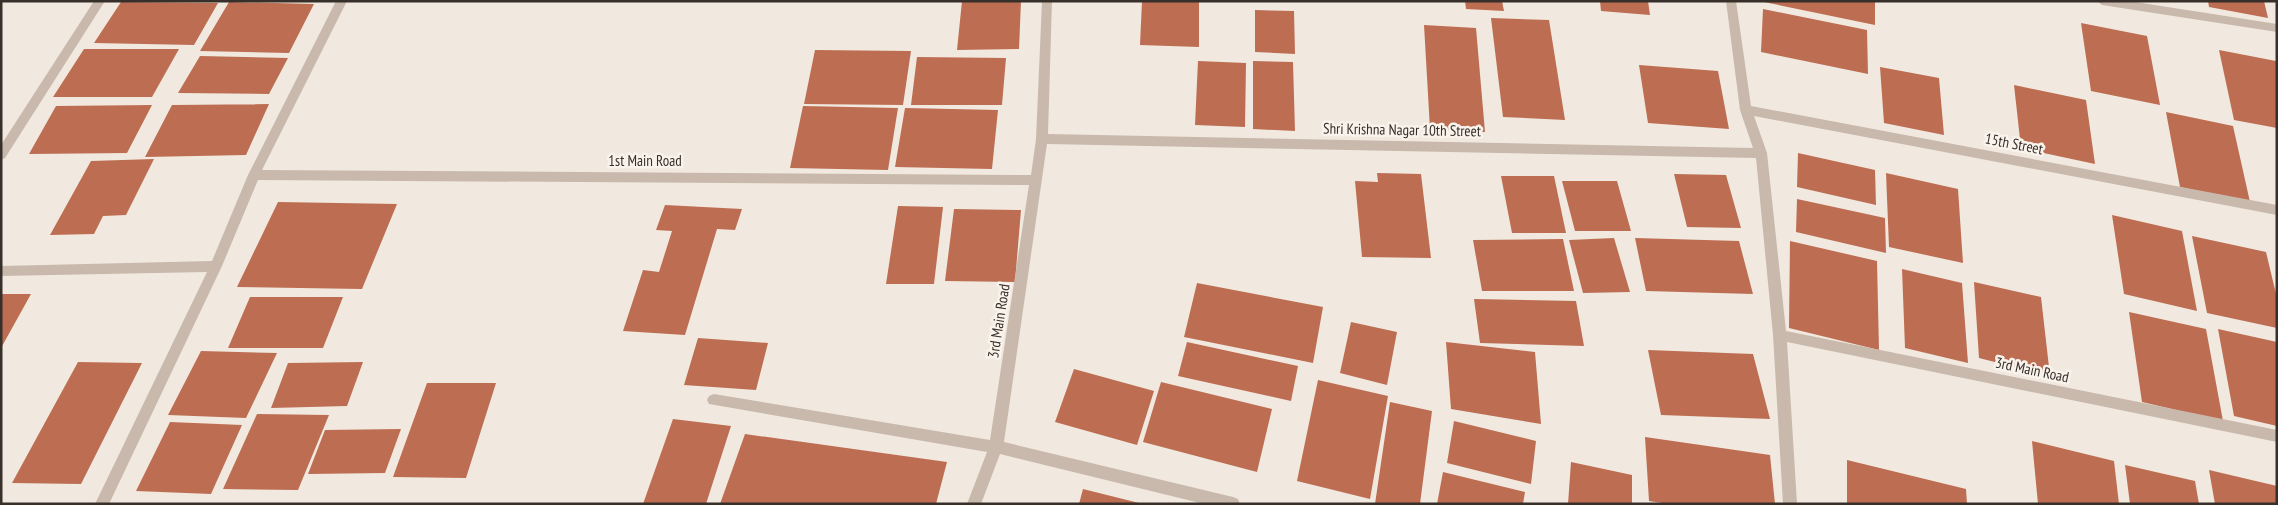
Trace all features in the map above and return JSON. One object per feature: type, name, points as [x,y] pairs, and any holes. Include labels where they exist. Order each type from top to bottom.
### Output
[{"type":"street","points":[[1,155],[100,1]]},
{"type":"street","points":[[102,504],[216,266],[254,175],[342,1]]},
{"type":"street","name":"3rd Main Road","points":[[974,504],[996,447],[1042,140],[1047,1]]},
{"type":"street","points":[[1730,1],[1746,110],[1761,153],[1780,335],[1790,504]]},
{"type":"street","points":[[2102,1],[2277,28]]},
{"type":"street","name":"15th Street","points":[[1746,110],[2277,210]]},
{"type":"street","name":"Shri Krishna Nagar 10th Street","points":[[1042,140],[1761,153]]},
{"type":"street","name":"1st Main Road","points":[[254,175],[1036,180]]},
{"type":"street","points":[[1,271],[216,266]]},
{"type":"street","name":"3rd Main Road","points":[[1780,335],[2277,436]]},
{"type":"street","points":[[714,400],[996,447],[1233,504]]},
{"type":"building","points":[[962,1],[1021,1],[1019,49],[957,50]]},
{"type":"building","points":[[1142,1],[1199,1],[1199,47],[1140,45]]},
{"type":"building","points":[[1465,1],[1502,1],[1504,11],[1466,9]]},
{"type":"building","points":[[1600,1],[1648,1],[1650,15],[1601,11]]},
{"type":"building","points":[[1875,1],[1875,25],[1764,2]]},
{"type":"building","points":[[2208,1],[2264,1],[2268,18],[2209,7]]},
{"type":"building","points":[[121,2],[218,3],[194,45],[94,43]]},
{"type":"building","points":[[229,2],[314,4],[289,53],[200,51]]},
{"type":"building","points":[[1763,9],[1867,30],[1868,74],[1761,52]]},
{"type":"building","points":[[1255,10],[1294,11],[1295,54],[1255,52]]},
{"type":"building","points":[[1491,18],[1549,20],[1565,120],[1503,117]]},
{"type":"building","points":[[2081,23],[2147,36],[2160,105],[2091,91]]},
{"type":"building","points":[[1424,25],[1476,28],[1485,132],[1430,129]]},
{"type":"building","points":[[84,49],[179,49],[152,97],[53,97]]},
{"type":"building","points":[[815,50],[911,51],[903,105],[804,104]]},
{"type":"building","points":[[2219,50],[2276,61],[2277,128],[2234,120]]},
{"type":"building","points":[[200,56],[288,58],[269,94],[178,93]]},
{"type":"building","points":[[917,57],[1006,58],[1002,105],[911,105]]},
{"type":"building","points":[[1198,61],[1246,63],[1245,127],[1195,125]]},
{"type":"building","points":[[1253,61],[1293,62],[1295,131],[1253,129]]},
{"type":"building","points":[[1639,65],[1718,71],[1729,129],[1648,123]]},
{"type":"building","points":[[1880,67],[1939,78],[1944,135],[1884,123]]},
{"type":"building","points":[[2014,85],[2086,100],[2095,164],[2021,148]]},
{"type":"building","points":[[269,104],[246,155],[145,157],[172,105]]},
{"type":"building","points":[[152,105],[127,153],[29,154],[56,106]]},
{"type":"building","points":[[803,106],[898,108],[888,170],[790,168]]},
{"type":"building","points":[[905,108],[998,110],[992,169],[895,167]]},
{"type":"building","points":[[2166,112],[2233,126],[2250,202],[2180,187]]},
{"type":"building","points":[[1798,153],[1875,170],[1876,205],[1797,187]]},
{"type":"building","points":[[154,159],[126,215],[103,216],[94,234],[50,235],[91,161]]},
{"type":"building","points":[[1377,173],[1421,174],[1431,258],[1362,257],[1355,181],[1378,182]]},
{"type":"building","points":[[1886,173],[1958,189],[1963,263],[1889,247]]},
{"type":"building","points":[[1674,174],[1726,175],[1741,228],[1687,227]]},
{"type":"building","points":[[1501,176],[1554,176],[1566,233],[1512,233]]},
{"type":"building","points":[[1562,181],[1617,181],[1631,231],[1575,231]]},
{"type":"building","points":[[1797,199],[1885,218],[1886,253],[1796,232]]},
{"type":"building","points":[[278,202],[397,204],[362,289],[237,287]]},
{"type":"building","points":[[665,205],[742,209],[735,230],[717,229],[685,335],[623,331],[643,270],[659,272],[672,231],[656,230]]},
{"type":"building","points":[[898,206],[943,207],[934,284],[886,284]]},
{"type":"building","points":[[954,209],[1021,210],[1015,282],[945,281]]},
{"type":"building","points":[[2112,215],[2182,231],[2197,311],[2124,294]]},
{"type":"building","points":[[2192,236],[2266,252],[2277,298],[2277,328],[2207,313]]},
{"type":"building","points":[[1614,238],[1630,292],[1583,293],[1569,240]]},
{"type":"building","points":[[1635,238],[1739,241],[1753,294],[1646,291]]},
{"type":"building","points":[[1563,239],[1574,291],[1482,291],[1473,240]]},
{"type":"building","points":[[1790,241],[1877,261],[1879,350],[1789,328]]},
{"type":"building","points":[[1902,269],[1962,283],[1968,363],[1905,348]]},
{"type":"building","points":[[1974,282],[2041,297],[2050,376],[1979,358]]},
{"type":"building","points":[[1197,283],[1323,307],[1313,363],[1184,337]]},
{"type":"building","points":[[1,294],[31,294],[1,348]]},
{"type":"building","points":[[250,297],[343,297],[323,348],[228,348]]},
{"type":"building","points":[[1474,299],[1576,301],[1584,346],[1480,343]]},
{"type":"building","points":[[2129,312],[2206,329],[2223,421],[2142,402]]},
{"type":"building","points":[[1351,322],[1397,332],[1387,385],[1340,373]]},
{"type":"building","points":[[2218,329],[2277,342],[2277,426],[2234,416]]},
{"type":"building","points":[[698,338],[768,343],[756,390],[684,385]]},
{"type":"building","points":[[1187,342],[1298,366],[1291,401],[1178,376]]},
{"type":"building","points":[[1446,342],[1535,352],[1541,424],[1451,409]]},
{"type":"building","points":[[1648,350],[1753,354],[1770,419],[1661,415]]},
{"type":"building","points":[[201,351],[277,353],[246,418],[168,415]]},
{"type":"building","points":[[78,362],[142,363],[81,484],[12,483]]},
{"type":"building","points":[[363,362],[347,406],[271,408],[288,363]]},
{"type":"building","points":[[1074,369],[1154,391],[1137,445],[1055,422]]},
{"type":"building","points":[[1318,380],[1388,396],[1370,499],[1297,481]]},
{"type":"building","points":[[1161,382],[1272,409],[1257,472],[1143,442]]},
{"type":"building","points":[[427,383],[496,383],[466,478],[393,477]]},
{"type":"building","points":[[1390,402],[1432,411],[1420,504],[1375,504]]},
{"type":"building","points":[[257,414],[329,415],[298,490],[223,489]]},
{"type":"building","points":[[673,419],[731,426],[706,504],[643,504]]},
{"type":"building","points":[[1454,421],[1536,441],[1531,484],[1447,463]]},
{"type":"building","points":[[170,422],[242,425],[211,494],[136,491]]},
{"type":"building","points":[[401,429],[385,473],[308,474],[325,430]]},
{"type":"building","points":[[745,434],[947,462],[936,504],[720,504]]},
{"type":"building","points":[[1645,437],[1770,455],[1775,504],[1669,504],[1649,501]]},
{"type":"building","points":[[2032,441],[2114,461],[2119,504],[2038,504]]},
{"type":"building","points":[[1847,460],[1966,489],[1967,504],[1847,504]]},
{"type":"building","points":[[1571,462],[1632,475],[1632,504],[1568,504]]},
{"type":"building","points":[[2125,465],[2195,481],[2199,504],[2130,504]]},
{"type":"building","points":[[2209,470],[2277,486],[2277,504],[2215,504]]},
{"type":"building","points":[[1443,472],[1525,492],[1523,504],[1437,504]]},
{"type":"building","points":[[1083,489],[1139,503],[1079,504]]}]
